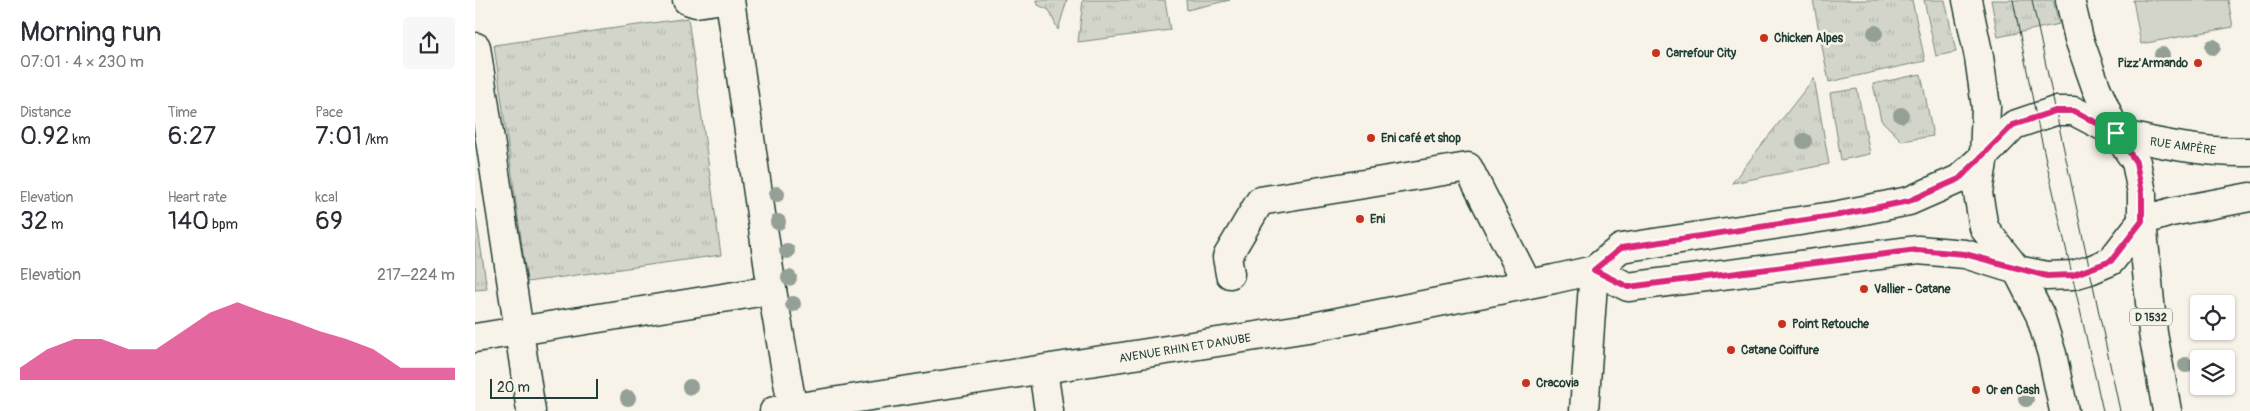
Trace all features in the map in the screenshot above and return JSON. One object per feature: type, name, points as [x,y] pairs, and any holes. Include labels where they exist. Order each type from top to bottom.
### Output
[{"type":"street","points":[[687,0],[696,3],[717,0]]},
{"type":"street","points":[[730,0],[772,290],[787,410]]},
{"type":"street","points":[[1967,0],[1979,57],[1986,106],[1984,156],[1978,193],[1984,228],[2017,270],[2040,315],[2064,411]]},
{"type":"street","name":"D 1532","points":[[2071,0],[2082,47],[2096,87],[2116,133],[2136,162],[2142,193],[2142,221],[2153,333],[2167,411]]},
{"type":"street","points":[[476,47],[531,411]]},
{"type":"street","points":[[1984,156],[2013,125],[2055,111],[2074,111],[2116,133]]},
{"type":"street","name":"RUE AMPÈRE","points":[[2116,133],[2158,144],[2232,152],[2250,152]]},
{"type":"street","name":"AVENUE RHIN ET DANUBE","points":[[787,410],[1307,328],[1594,270],[1621,248],[1839,215],[1909,201],[1959,179],[1984,156]]},
{"type":"street","points":[[1230,274],[1227,258],[1260,201],[1468,167],[1527,284]]},
{"type":"street","points":[[1584,411],[1594,270],[1628,287],[1917,250],[1965,254],[2017,270],[2047,276],[2073,275],[2111,261],[2142,221],[2171,212],[2250,197]]},
{"type":"street","points":[[475,338],[772,290]]},
{"type":"street","points":[[1043,370],[1049,411]]},
{"type":"green space","points":[[1037,0],[1067,0],[1058,30],[1049,10],[1038,5]]},
{"type":"green space","points":[[1083,0],[1165,0],[1170,30],[1078,42]]},
{"type":"green space","points":[[1186,0],[1230,0],[1187,10]]},
{"type":"green space","points":[[1813,0],[1912,0],[1925,61],[1829,82]]},
{"type":"green space","points":[[1924,0],[1945,0],[1956,52],[1936,56]]},
{"type":"green space","points":[[1991,0],[2053,0],[2059,24],[1998,37]]},
{"type":"green space","points":[[2133,0],[2228,0],[2233,27],[2141,44]]},
{"type":"green space","points":[[688,18],[721,255],[527,282],[494,45]]},
{"type":"green space","points":[[1921,74],[1933,136],[1902,141],[1881,120],[1873,84]]},
{"type":"green space","points":[[1814,78],[1829,164],[1732,183]]},
{"type":"green space","points":[[1857,89],[1870,154],[1841,160],[1830,93]]},
{"type":"green space","points":[[475,209],[487,289],[475,290]]},
{"type":"tram line","points":[[2013,0],[2036,116],[2103,411]]},
{"type":"tram line","points":[[2032,0],[2120,411]]},
{"type":"place","name":"Chicken Alpes","points":[[1764,38]]},
{"type":"place","name":"Carrefour City","points":[[1656,53]]},
{"type":"place","name":"Pizz'Armando","points":[[2198,63]]},
{"type":"place","name":"Eni café et shop","points":[[1371,138]]},
{"type":"place","name":"Eni","points":[[1360,219]]},
{"type":"place","name":"Vallier - Catane","points":[[1864,289]]},
{"type":"place","name":"Point Retouche","points":[[1782,324]]},
{"type":"place","name":"Catane Coiffure","points":[[1731,350]]},
{"type":"place","name":"Cracovia","points":[[1526,383]]},
{"type":"place","name":"Or en Cash","points":[[1976,390]]},
{"type":"route","points":[[2055,111],[2074,111],[2116,133],[2136,162],[2142,193],[2142,221],[2111,261],[2073,275],[2047,276],[2017,270],[1987,259],[1965,254],[1931,250],[1846,258],[1628,287],[1594,270],[1621,248],[1839,215],[1922,197],[1959,179],[2013,125],[2055,111]]}]
